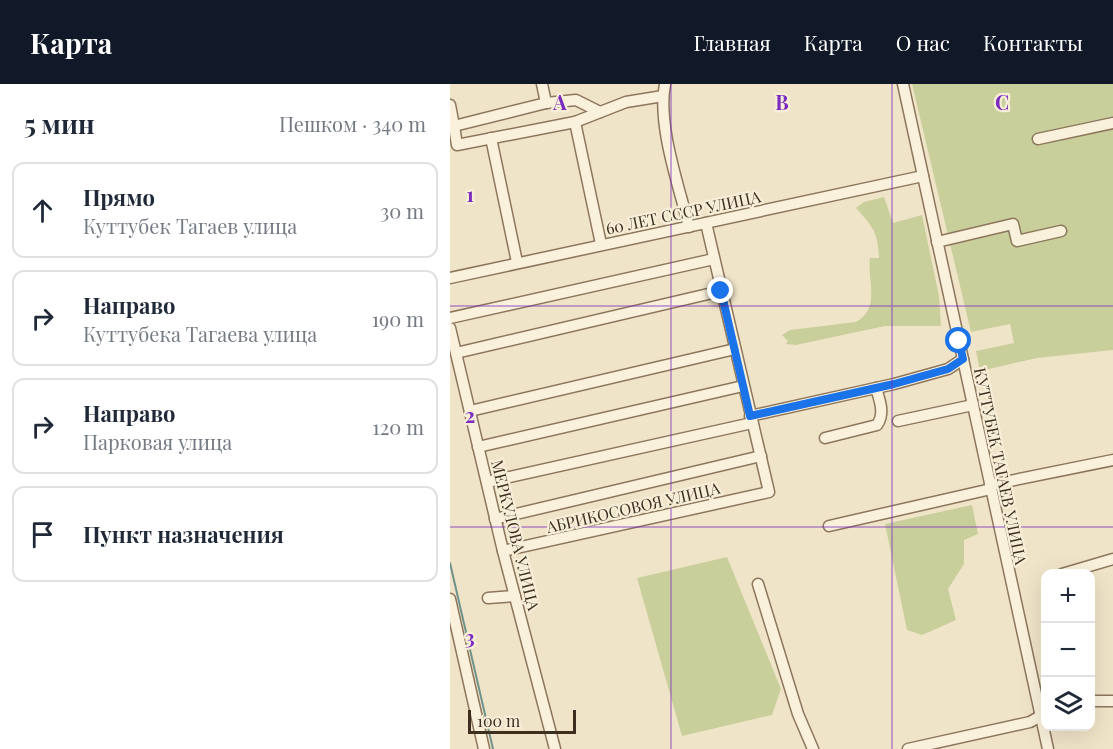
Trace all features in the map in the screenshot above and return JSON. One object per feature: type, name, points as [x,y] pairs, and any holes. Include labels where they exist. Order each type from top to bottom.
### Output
[{"type":"street","points":[[542,84],[546,103]]},
{"type":"street","points":[[665,84],[663,96],[667,132],[688,227]]},
{"type":"street","name":"КУТТУБЕК ТАГАЕВ УЛИЦА","points":[[903,84],[991,489],[1041,705]]},
{"type":"street","points":[[450,105],[457,145],[575,122],[626,102],[663,96]]},
{"type":"street","points":[[454,126],[546,103],[576,100],[600,112]]},
{"type":"street","points":[[575,122],[602,244]]},
{"type":"street","points":[[1038,138],[1113,123]]},
{"type":"street","points":[[491,138],[517,262]]},
{"type":"street","name":"60 ЛЕТ СССР УЛИЦА","points":[[450,278],[923,176]]},
{"type":"street","points":[[495,519],[761,456],[706,223]]},
{"type":"street","points":[[937,242],[1013,224],[1017,241],[1061,231]]},
{"type":"street","points":[[450,318],[714,259]]},
{"type":"street","points":[[456,353],[721,291]]},
{"type":"street","name":"МЕРКУЛОВА УЛИЦА","points":[[450,328],[495,519],[555,749]]},
{"type":"street","points":[[470,411],[735,349]]},
{"type":"street","points":[[487,482],[876,388],[948,369],[963,359]]},
{"type":"street","points":[[478,447],[743,386]]},
{"type":"street","points":[[825,438],[877,425],[880,420],[881,407],[876,388]]},
{"type":"street","points":[[898,421],[973,405]]},
{"type":"street","name":"АБРИКОСОВОЯ УЛИЦА","points":[[503,551],[769,492],[761,456]]},
{"type":"street","points":[[829,526],[1113,460]]},
{"type":"street","points":[[1077,569],[1113,559]]},
{"type":"street","points":[[758,584],[798,714],[813,749]]},
{"type":"street","points":[[488,598],[515,596]]},
{"type":"street","points":[[450,599],[484,749]]},
{"type":"street","points":[[1095,701],[1113,701]]},
{"type":"street","points":[[908,749],[1030,722],[1041,715]]},
{"type":"street","name":"КУТТУБЕК ТАГАЕВ УЛИЦА","points":[[1045,731],[1048,749]]},
{"type":"green space","points":[[912,84],[1113,84],[1113,350],[1037,358],[980,371],[976,351],[1014,343],[1010,324],[971,332]]},
{"type":"green space","points":[[884,197],[893,223],[922,215],[939,296],[941,326],[885,326],[796,345],[786,344],[788,341],[782,335],[790,330],[856,322],[864,316],[871,302],[870,258],[879,258],[874,230],[856,208],[864,202]]},
{"type":"green space","points":[[972,505],[978,534],[964,540],[964,564],[948,589],[956,620],[922,635],[907,630],[885,524]]},
{"type":"green space","points":[[727,557],[781,689],[772,715],[682,736],[637,578]]},
{"type":"waterway","points":[[450,563],[493,749]]},
{"type":"route","points":[[721,291],[750,416],[894,384],[948,369],[963,359],[959,341]]}]
